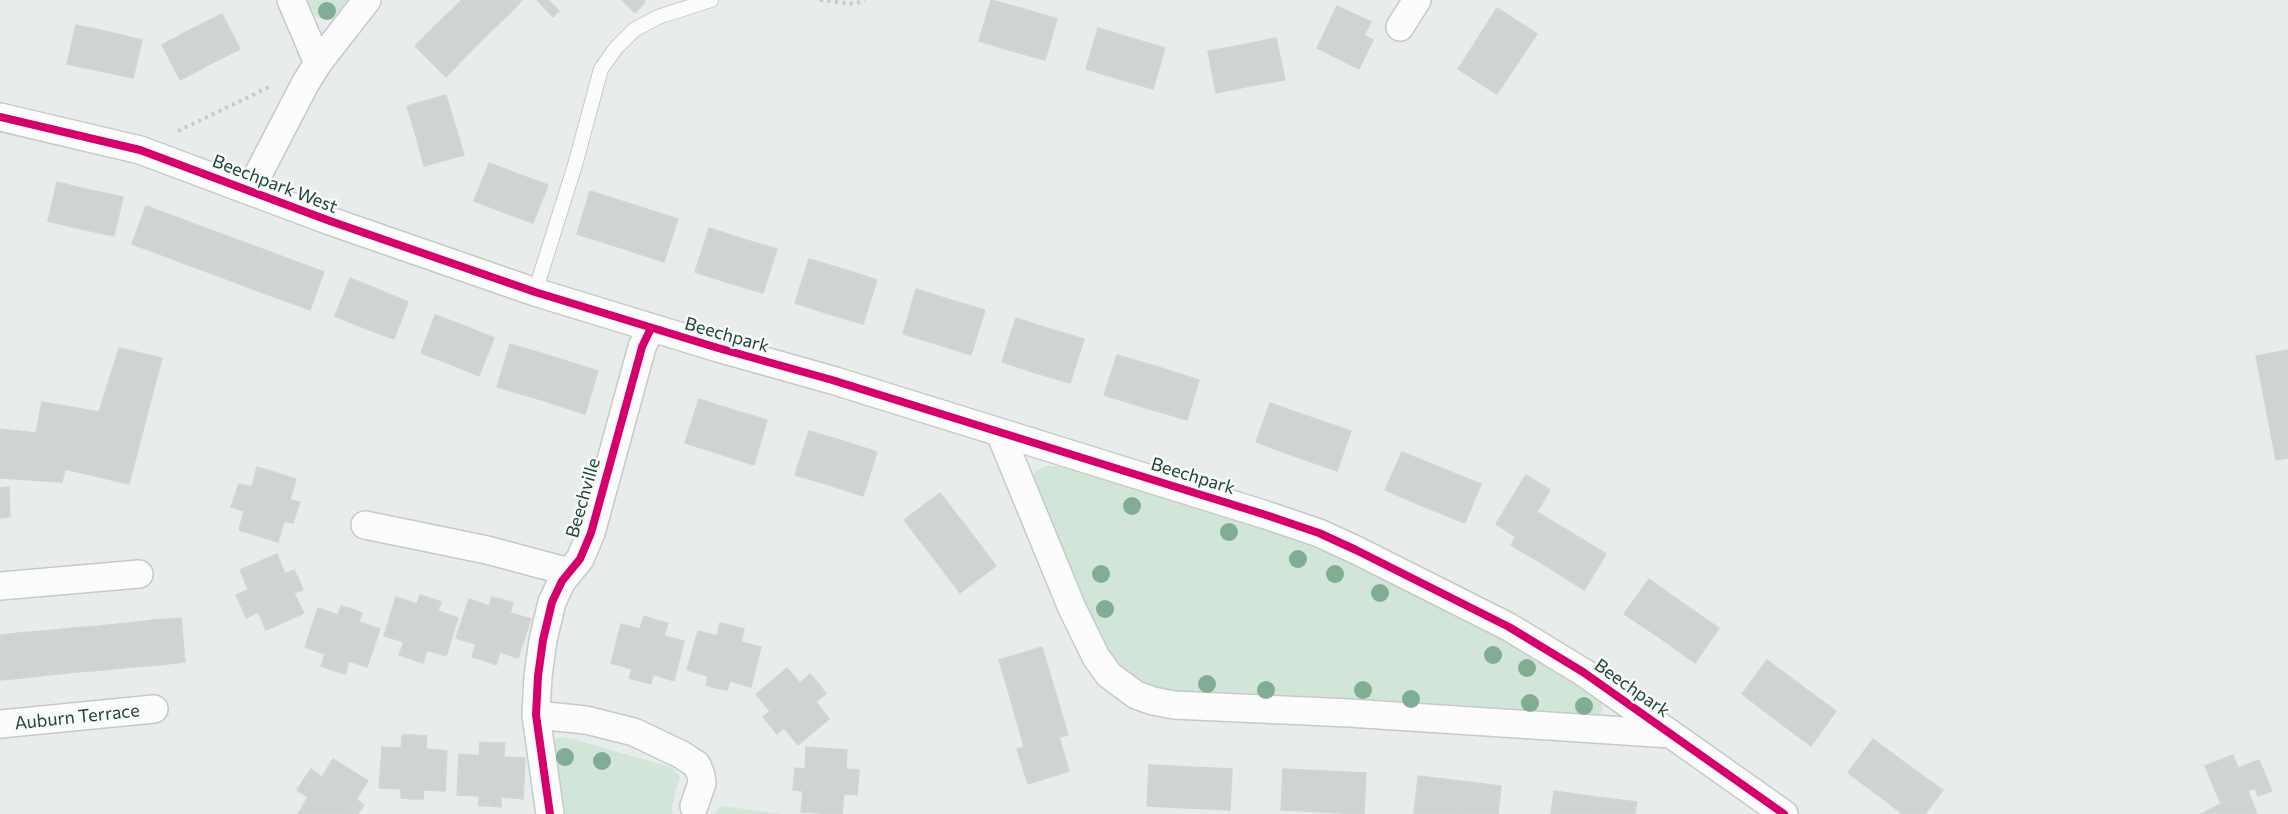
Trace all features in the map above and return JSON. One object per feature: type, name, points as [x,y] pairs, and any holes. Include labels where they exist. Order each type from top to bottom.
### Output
[{"type":"street","points":[[291,0],[318,63]]},
{"type":"street","name":"Beechpark West","points":[[250,190],[280,129],[318,63],[367,0]]},
{"type":"street","points":[[1400,27],[1417,0]]},
{"type":"street","name":"Beechpark West","points":[[0,117],[140,150],[330,221],[535,292]]},
{"type":"street","name":"Beechpark","points":[[535,292],[832,380],[1276,518],[1356,550],[1509,627],[1583,672],[1784,814]]},
{"type":"street","name":"Beechville","points":[[550,814],[536,715],[537,676],[548,621],[552,602],[562,581],[580,559],[591,533],[642,347],[651,328]]},
{"type":"street","name":"Beechpark","points":[[1000,434],[1072,608],[1096,657],[1109,675],[1136,695],[1153,702],[1174,705],[1349,713],[1672,734]]},
{"type":"street","points":[[365,525],[488,550],[569,572]]},
{"type":"street","points":[[0,586],[139,574]]},
{"type":"street","name":"Auburn Terrace","points":[[0,724],[154,709]]},
{"type":"street","points":[[536,715],[586,720],[624,730],[666,746],[682,755],[697,765],[701,775],[702,783],[694,806]]},
{"type":"lane","points":[[535,292],[575,165],[601,69],[616,48],[634,30],[658,17],[711,0]]},
{"type":"path","points":[[820,0],[854,4],[865,0]]},
{"type":"path","points":[[140,150],[276,84]]},
{"type":"green space","points":[[304,0],[348,0],[335,16],[330,19],[320,19]]},
{"type":"green space","points":[[1047,466],[1056,466],[1114,481],[1286,537],[1354,563],[1436,602],[1526,651],[1601,698],[1602,711],[1599,716],[1174,692],[1146,687],[1123,672],[1100,644],[1032,483],[1033,475],[1037,470]]},
{"type":"green space","points":[[560,737],[673,768],[680,777],[672,814],[562,814],[552,742]]},
{"type":"green space","points":[[721,806],[783,814],[714,814]]},
{"type":"building","points":[[461,0],[503,0],[513,10],[490,32],[460,2]]},
{"type":"building","points":[[503,0],[522,0],[513,10]]},
{"type":"building","points":[[537,0],[548,0],[559,11],[553,17]]},
{"type":"building","points":[[622,0],[643,0],[645,2],[635,13]]},
{"type":"building","points":[[991,0],[1024,9],[1012,51],[979,41]]},
{"type":"building","points":[[460,2],[490,32],[468,54],[437,24]]},
{"type":"building","points":[[1337,6],[1371,22],[1364,35],[1373,40],[1359,69],[1317,48]]},
{"type":"building","points":[[1497,8],[1537,34],[1517,64],[1478,38]]},
{"type":"building","points":[[1024,9],[1057,19],[1045,60],[1012,51]]},
{"type":"building","points":[[222,14],[240,49],[210,64],[192,29]]},
{"type":"building","points":[[437,24],[468,54],[446,77],[415,46]]},
{"type":"building","points":[[76,25],[109,32],[100,71],[67,64]]},
{"type":"building","points":[[1098,28],[1131,38],[1119,79],[1086,69]]},
{"type":"building","points":[[192,29],[210,64],[180,80],[162,45]]},
{"type":"building","points":[[109,32],[142,40],[133,78],[100,71]]},
{"type":"building","points":[[1131,38],[1165,48],[1153,89],[1119,79]]},
{"type":"building","points":[[1276,38],[1285,80],[1250,86],[1242,45]]},
{"type":"building","points":[[1478,38],[1517,64],[1497,94],[1458,69]]},
{"type":"building","points":[[1242,45],[1250,86],[1216,93],[1208,51]]},
{"type":"building","points":[[446,95],[455,125],[416,136],[407,106]]},
{"type":"building","points":[[455,125],[464,155],[424,166],[416,136]]},
{"type":"building","points":[[489,163],[518,174],[503,212],[474,201]]},
{"type":"building","points":[[518,174],[548,185],[533,223],[503,212]]},
{"type":"building","points":[[57,182],[90,190],[81,229],[48,221]]},
{"type":"building","points":[[90,190],[123,197],[114,236],[81,229]]},
{"type":"building","points":[[590,191],[634,205],[621,248],[577,234]]},
{"type":"building","points":[[634,205],[678,219],[664,262],[621,248]]},
{"type":"building","points":[[146,206],[176,217],[162,255],[132,244]]},
{"type":"building","points":[[176,217],[205,228],[191,266],[162,255]]},
{"type":"building","points":[[205,228],[235,239],[221,277],[191,266]]},
{"type":"building","points":[[709,228],[743,239],[729,283],[695,272]]},
{"type":"building","points":[[235,239],[265,250],[250,288],[221,277]]},
{"type":"building","points":[[743,239],[777,249],[763,293],[729,283]]},
{"type":"building","points":[[265,250],[294,261],[280,299],[250,288]]},
{"type":"building","points":[[809,259],[843,269],[829,314],[795,303]]},
{"type":"building","points":[[294,261],[324,272],[310,310],[280,299]]},
{"type":"building","points":[[843,269],[877,280],[863,324],[829,314]]},
{"type":"building","points":[[350,278],[379,290],[364,328],[335,316]]},
{"type":"building","points":[[916,289],[951,300],[937,344],[903,334]]},
{"type":"building","points":[[379,290],[408,302],[394,339],[364,328]]},
{"type":"building","points":[[951,300],[985,310],[971,355],[937,344]]},
{"type":"building","points":[[435,315],[465,326],[450,364],[421,353]]},
{"type":"building","points":[[1016,318],[1050,329],[1036,373],[1002,362]]},
{"type":"building","points":[[465,326],[494,338],[479,376],[450,364]]},
{"type":"building","points":[[1050,329],[1084,339],[1070,383],[1036,373]]},
{"type":"building","points":[[510,344],[554,357],[541,400],[497,387]]},
{"type":"building","points":[[119,348],[162,358],[129,484],[65,469],[62,482],[0,478],[0,429],[36,433],[42,402],[99,412]]},
{"type":"building","points":[[2288,350],[2288,458],[2276,460],[2256,356]]},
{"type":"building","points":[[1117,355],[1158,367],[1146,408],[1104,395]]},
{"type":"building","points":[[554,357],[598,371],[585,414],[541,400]]},
{"type":"building","points":[[1158,367],[1199,380],[1187,420],[1146,408]]},
{"type":"building","points":[[699,399],[733,410],[720,454],[685,443]]},
{"type":"building","points":[[1270,403],[1310,417],[1297,457],[1256,442]]},
{"type":"building","points":[[733,410],[767,420],[754,465],[720,454]]},
{"type":"building","points":[[1310,417],[1351,431],[1337,471],[1297,457]]},
{"type":"building","points":[[809,431],[843,441],[829,485],[795,475]]},
{"type":"building","points":[[843,441],[877,452],[863,496],[829,485]]},
{"type":"building","points":[[1402,452],[1441,468],[1425,507],[1385,490]]},
{"type":"building","points":[[257,467],[296,479],[290,500],[300,502],[296,513],[235,495],[239,484],[252,487]]},
{"type":"building","points":[[1441,468],[1481,484],[1465,523],[1425,507]]},
{"type":"building","points":[[1526,475],[1550,490],[1537,512],[1570,532],[1548,567],[1511,545],[1516,537],[1496,524]]},
{"type":"building","points":[[9,487],[10,517],[0,518],[0,488]]},
{"type":"building","points":[[940,493],[968,529],[932,556],[904,520]]},
{"type":"building","points":[[235,495],[296,513],[293,523],[284,521],[278,542],[239,530],[244,511],[231,507]]},
{"type":"building","points":[[968,529],[996,566],[960,593],[932,556]]},
{"type":"building","points":[[1570,532],[1606,554],[1584,590],[1548,567]]},
{"type":"building","points":[[277,554],[285,574],[294,570],[299,580],[241,606],[236,595],[248,590],[240,570]]},
{"type":"building","points":[[1649,579],[1684,604],[1660,638],[1624,614]]},
{"type":"building","points":[[299,580],[303,590],[294,593],[304,613],[266,630],[258,612],[246,618],[241,606]]},
{"type":"building","points":[[420,595],[430,598],[411,659],[399,655],[404,642],[384,636],[396,597],[417,604]]},
{"type":"building","points":[[492,597],[503,600],[483,660],[472,657],[476,644],[456,638],[469,599],[489,606]]},
{"type":"building","points":[[430,598],[441,602],[438,611],[458,618],[446,656],[427,650],[423,663],[411,659]]},
{"type":"building","points":[[503,600],[513,603],[510,613],[531,619],[518,658],[500,652],[496,665],[483,660]]},
{"type":"building","points":[[1684,604],[1719,628],[1695,663],[1660,638]]},
{"type":"building","points":[[341,606],[352,609],[332,670],[321,666],[325,654],[305,647],[318,608],[338,615]]},
{"type":"building","points":[[352,609],[362,613],[359,622],[380,629],[367,667],[349,661],[345,674],[332,670]]},
{"type":"building","points":[[644,616],[656,620],[640,681],[629,678],[632,669],[611,663],[621,624],[640,629]]},
{"type":"building","points":[[181,618],[185,662],[158,665],[154,620]]},
{"type":"building","points":[[154,620],[158,665],[131,667],[127,623]]},
{"type":"building","points":[[656,620],[668,623],[664,636],[684,641],[674,681],[653,674],[651,684],[640,681]]},
{"type":"building","points":[[127,623],[131,667],[104,670],[99,626]]},
{"type":"building","points":[[720,623],[733,626],[716,688],[706,685],[708,676],[687,670],[698,631],[717,636]]},
{"type":"building","points":[[99,626],[104,670],[76,672],[72,628]]},
{"type":"building","points":[[733,626],[744,629],[741,642],[761,647],[751,687],[730,681],[727,690],[716,688]]},
{"type":"building","points":[[72,628],[76,672],[49,675],[45,631]]},
{"type":"building","points":[[45,631],[49,675],[22,678],[18,633]]},
{"type":"building","points":[[18,633],[22,678],[0,680],[0,635]]},
{"type":"building","points":[[1042,647],[1055,691],[1012,704],[999,660]]},
{"type":"building","points":[[1767,660],[1802,686],[1776,720],[1742,694]]},
{"type":"building","points":[[787,668],[800,683],[810,674],[819,684],[770,725],[763,717],[770,711],[756,694]]},
{"type":"building","points":[[819,684],[826,694],[816,702],[829,719],[798,745],[784,728],[777,734],[770,725]]},
{"type":"building","points":[[1802,686],[1836,711],[1811,746],[1776,720]]},
{"type":"building","points":[[1055,691],[1068,735],[1024,747],[1012,704]]},
{"type":"building","points":[[402,735],[415,735],[412,799],[401,798],[401,789],[379,788],[382,747],[401,748]]},
{"type":"building","points":[[415,735],[427,736],[426,749],[447,751],[445,791],[424,790],[423,799],[412,799]]},
{"type":"building","points":[[1059,737],[1069,771],[1028,784],[1017,749]]},
{"type":"building","points":[[1873,739],[1908,765],[1883,799],[1848,773]]},
{"type":"building","points":[[480,742],[493,743],[489,806],[479,806],[479,796],[457,795],[459,754],[479,756]]},
{"type":"building","points":[[493,743],[505,743],[504,757],[525,758],[523,799],[501,797],[501,807],[489,806]]},
{"type":"building","points":[[806,747],[847,750],[846,769],[859,770],[858,784],[794,779],[795,768],[805,769]]},
{"type":"building","points":[[2233,755],[2238,768],[2259,760],[2272,791],[2258,796],[2255,788],[2248,791],[2257,814],[2201,814],[2221,804],[2205,766]]},
{"type":"building","points":[[333,759],[368,781],[356,799],[364,805],[358,813],[304,779],[311,769],[322,777]]},
{"type":"building","points":[[1149,765],[1190,767],[1188,808],[1147,806]]},
{"type":"building","points":[[1908,765],[1943,790],[1925,814],[1903,814],[1883,799]]},
{"type":"building","points":[[1190,767],[1232,769],[1230,810],[1188,808]]},
{"type":"building","points":[[1283,769],[1325,771],[1322,812],[1281,810]]},
{"type":"building","points":[[1325,771],[1366,773],[1364,814],[1322,812]]},
{"type":"building","points":[[1418,776],[1460,781],[1456,814],[1414,814]]},
{"type":"building","points":[[304,779],[358,814],[298,814],[308,797],[297,790]]},
{"type":"building","points":[[794,779],[858,784],[857,795],[844,794],[842,814],[801,812],[803,791],[793,790]]},
{"type":"building","points":[[1460,781],[1501,786],[1498,814],[1456,814]]},
{"type":"building","points":[[1554,791],[1596,797],[1593,814],[1551,814]]},
{"type":"building","points":[[1596,797],[1637,802],[1635,814],[1593,814]]},
{"type":"cycle path","points":[[0,117],[140,150],[330,221],[535,292],[832,380],[1319,533],[1509,627],[1583,672],[1784,814]]},
{"type":"cycle path","points":[[550,814],[536,715],[543,640],[552,602],[562,581],[580,559],[591,533],[642,347],[651,328]]}]
